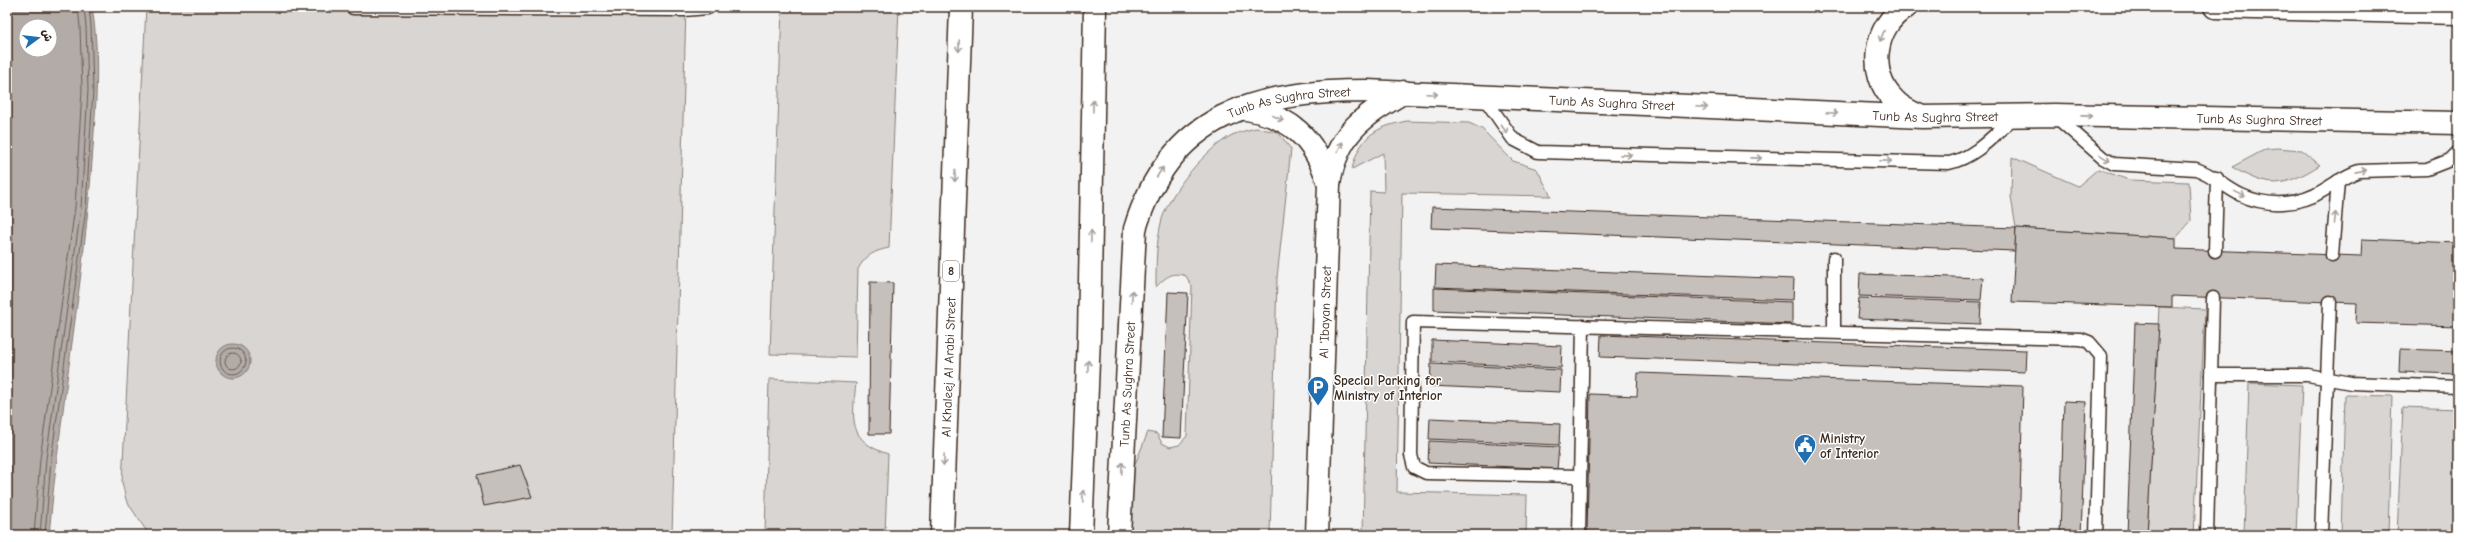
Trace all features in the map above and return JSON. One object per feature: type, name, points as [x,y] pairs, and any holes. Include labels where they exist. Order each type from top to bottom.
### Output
[{"type":"main road","name":"Al Khaleej Al Arabi Street","points":[[942,535],[961,7]]},
{"type":"main road","points":[[1081,535],[1089,338],[1096,7]]},
{"type":"main road","points":[[1906,7],[1889,22],[1881,36],[1877,53],[1878,70],[1883,86],[1893,100],[1906,110],[1922,117]]},
{"type":"main road","points":[[2215,7],[2409,9],[2458,13]]},
{"type":"main road","name":"Tunb As Sughra Street","points":[[1119,535],[1135,229],[1150,190],[1173,155],[1204,127],[1241,108],[1316,92],[1367,91],[1922,117],[2054,115],[2458,123]]},
{"type":"main road","name":"Al 'Ibayan Street","points":[[1317,535],[1329,184],[1335,156],[1346,135],[1372,111],[1404,92]]},
{"type":"main road","name":"Al 'Ibayan Street","points":[[1241,108],[1261,111],[1281,118],[1298,131],[1312,146],[1322,164],[1329,184]]},
{"type":"lane","points":[[353,8],[684,10],[708,8]]},
{"type":"lane","points":[[1483,96],[1513,139],[1538,152],[1949,163],[1960,160],[1978,150],[2015,116]]},
{"type":"lane","points":[[2054,115],[2103,158],[2114,164],[2196,169],[2217,178],[2240,194],[2270,203],[2307,199],[2359,171],[2428,169],[2450,160],[2458,152]]},
{"type":"lane","points":[[2215,251],[2217,178]]},
{"type":"lane","points":[[2332,255],[2338,181]]},
{"type":"lane","points":[[1834,258],[1834,332]]},
{"type":"lane","points":[[2207,535],[2213,298]]},
{"type":"lane","points":[[2321,535],[2330,302]]},
{"type":"lane","points":[[1580,476],[1426,473],[1414,467],[1411,455],[1413,322],[2081,339],[2090,342],[2101,356],[2102,365],[2096,535]]},
{"type":"lane","points":[[1579,535],[1583,326]]},
{"type":"lane","points":[[2211,375],[2298,374],[2351,383],[2458,387]]},
{"type":"shaded area","points":[[146,7],[686,7],[672,535],[149,535],[126,500],[122,482]]},
{"type":"shaded area","points":[[782,7],[899,7],[889,248],[871,254],[864,260],[858,269],[856,357],[770,354]]},
{"type":"shaded area","points":[[1407,121],[1469,123],[1482,129],[1513,161],[1537,169],[1551,196],[1402,193],[1397,492],[1527,495],[1526,535],[1363,535],[1370,191],[1384,192],[1383,153],[1352,169],[1359,148],[1370,135],[1386,126]]},
{"type":"shaded area","points":[[1256,128],[1278,132],[1291,149],[1277,278],[1270,535],[1127,535],[1129,479],[1148,432],[1157,434],[1162,443],[1170,447],[1179,445],[1187,436],[1192,286],[1186,276],[1177,274],[1166,278],[1156,287],[1157,244],[1162,219],[1166,208],[1181,184],[1211,150],[1232,135]]},
{"type":"shaded area","points":[[2277,148],[2301,150],[2320,165],[2296,178],[2286,182],[2276,183],[2256,179],[2232,167],[2266,149]]},
{"type":"shaded area","points":[[2012,157],[2078,186],[2098,169],[2129,180],[2189,182],[2191,221],[2176,238],[2016,228],[2011,197]]},
{"type":"shaded area","points":[[2159,307],[2205,309],[2194,535],[2147,535]]},
{"type":"shaded area","points":[[769,379],[856,383],[854,418],[859,436],[875,449],[888,454],[885,535],[765,535]]},
{"type":"shaded area","points":[[2249,383],[2302,385],[2296,535],[2244,535]]},
{"type":"shaded area","points":[[2345,395],[2392,396],[2388,535],[2341,535]]},
{"type":"shaded area","points":[[2403,407],[2458,409],[2458,535],[2397,535]]},
{"type":"water","points":[[7,7],[92,7],[96,42],[97,78],[89,197],[59,438],[49,535],[7,535]]},
{"type":"water","points":[[230,344],[236,344],[245,349],[249,355],[249,367],[245,373],[236,378],[230,378],[221,373],[216,364],[216,358],[221,349]]},
{"type":"building","points":[[1432,207],[2016,228],[2015,251],[1431,228]]},
{"type":"building","points":[[2016,228],[2176,238],[2176,249],[2361,256],[2362,239],[2458,243],[2458,326],[2356,323],[2357,303],[2172,296],[2172,307],[2012,302]]},
{"type":"building","points":[[1436,265],[1794,279],[1793,300],[1435,287]]},
{"type":"building","points":[[1860,274],[1983,278],[1981,300],[1859,296]]},
{"type":"building","points":[[870,282],[893,283],[889,434],[869,434]]},
{"type":"building","points":[[1434,288],[1792,302],[1792,324],[1434,310]]},
{"type":"building","points":[[1168,292],[1188,293],[1181,438],[1162,437]]},
{"type":"building","points":[[1859,298],[1981,302],[1980,324],[1857,319]]},
{"type":"building","points":[[2135,323],[2159,324],[2147,535],[2127,535]]},
{"type":"building","points":[[1601,335],[2026,350],[2025,372],[1600,357]]},
{"type":"building","points":[[1432,340],[1562,346],[1561,368],[1432,362]]},
{"type":"building","points":[[2400,349],[2458,351],[2458,374],[2399,372]]},
{"type":"building","points":[[1431,364],[1561,370],[1560,392],[1430,386]]},
{"type":"building","name":"Ministry of Interior","points":[[1638,373],[2023,386],[2019,535],[1587,535],[1590,394],[1637,396]]},
{"type":"building","points":[[2064,401],[2086,402],[2081,535],[2060,535]]},
{"type":"building","points":[[1430,418],[1560,424],[1559,445],[1429,439]]},
{"type":"building","points":[[1429,441],[1559,447],[1557,469],[1428,463]]},
{"type":"building","points":[[520,465],[532,497],[484,506],[477,475]]},
{"type":"place","name":"Special Parking for Ministry of Interior","points":[[1318,406]]},
{"type":"place","name":"Ministry of Interior","points":[[1805,464]]}]
